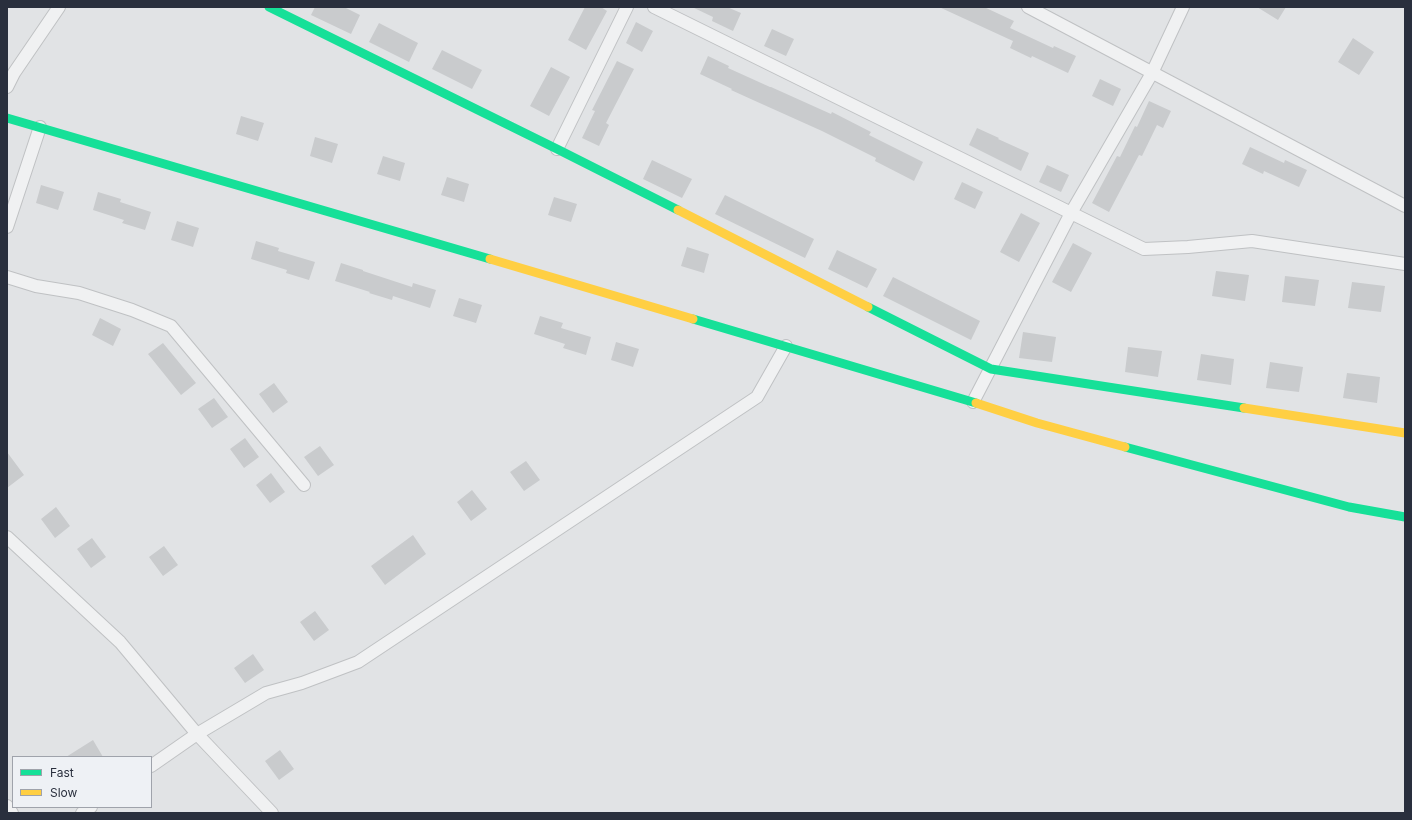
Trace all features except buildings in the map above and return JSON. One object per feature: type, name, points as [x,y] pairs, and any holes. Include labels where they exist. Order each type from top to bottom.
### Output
[{"type":"main road","points":[[269,7],[556,149],[991,369],[1405,433]]},
{"type":"main road","points":[[7,118],[786,346],[973,402],[1037,423],[1349,507],[1405,516]]},
{"type":"street","points":[[7,88],[14,73],[59,7]]},
{"type":"street","points":[[556,149],[627,7]]},
{"type":"street","points":[[654,7],[1144,249],[1188,247],[1252,241],[1405,264]]},
{"type":"street","points":[[1028,7],[1405,206]]},
{"type":"street","points":[[973,402],[1071,213],[1152,73],[1181,8]]},
{"type":"street","points":[[7,227],[40,127]]},
{"type":"street","points":[[7,277],[36,286],[79,293],[132,310],[171,326],[304,485]]},
{"type":"street","points":[[152,765],[197,734],[266,693],[302,683],[358,662],[757,397],[786,346]]},
{"type":"street","points":[[7,537],[120,642],[197,734],[272,813]]},
{"type":"street","points":[[7,806],[12,813]]},
{"type":"traffic: fast","points":[[269,7],[678,210]]},
{"type":"traffic: fast","points":[[7,118],[490,259]]},
{"type":"traffic: fast","points":[[868,307],[991,369],[1244,408]]},
{"type":"traffic: fast","points":[[693,319],[976,403]]},
{"type":"traffic: fast","points":[[1125,447],[1349,507],[1405,517]]},
{"type":"traffic: slow","points":[[678,210],[868,307]]},
{"type":"traffic: slow","points":[[490,259],[693,319]]},
{"type":"traffic: slow","points":[[976,403],[1037,423],[1125,447]]},
{"type":"traffic: slow","points":[[1244,408],[1405,433]]}]
